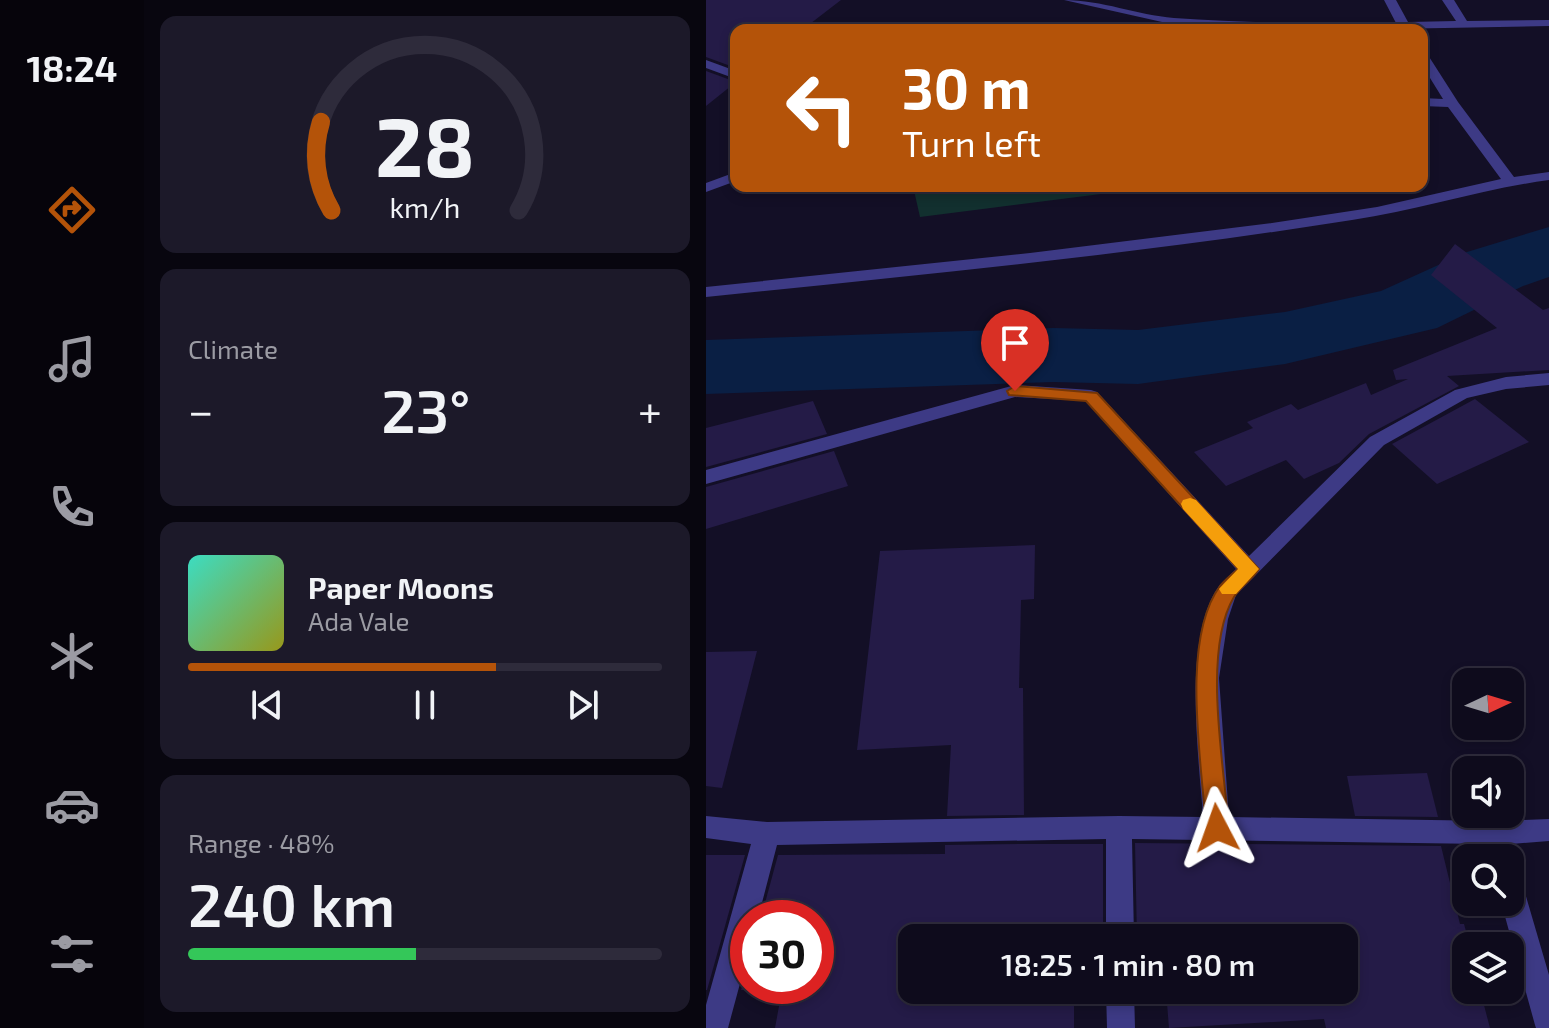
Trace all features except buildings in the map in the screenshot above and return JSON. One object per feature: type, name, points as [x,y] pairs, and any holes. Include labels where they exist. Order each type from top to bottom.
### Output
[{"type":"street","points":[[1070,0],[1171,21],[1260,24]]},
{"type":"street","points":[[1390,0],[1402,24]]},
{"type":"street","points":[[1448,0],[1463,24]]},
{"type":"street","points":[[1428,26],[1549,23]]},
{"type":"street","points":[[706,64],[730,73]]},
{"type":"street","points":[[1428,65],[1452,103],[1509,180]]},
{"type":"street","points":[[1428,102],[1452,103]]},
{"type":"street","points":[[706,292],[844,279],[1356,215],[1509,180],[1549,176]]},
{"type":"street","points":[[706,188],[730,178]]},
{"type":"street","points":[[1217,828],[1206,673],[1216,616],[1227,591],[1377,441],[1461,394],[1506,383],[1549,379]]},
{"type":"street","points":[[706,477],[1015,391],[1091,396],[1249,569]]},
{"type":"street","points":[[706,827],[767,834],[1119,827],[1495,833],[1549,830]]},
{"type":"street","points":[[1119,827],[1120,924]]},
{"type":"street","points":[[1495,833],[1498,844]]},
{"type":"street","points":[[714,1028],[767,834]]},
{"type":"street","points":[[1518,916],[1549,1025]]},
{"type":"street","points":[[1120,1004],[1121,1028]]},
{"type":"green space","points":[[914,192],[1117,192],[920,217]]},
{"type":"waterway","points":[[706,367],[1053,355],[1138,357],[1285,338],[1407,310],[1495,269],[1549,251]]},
{"type":"slow traffic","points":[[1190,504],[1249,569],[1229,589]]},
{"type":"route","points":[[1015,391],[1091,396],[1249,569],[1227,591],[1209,644],[1206,673],[1217,828]]}]
